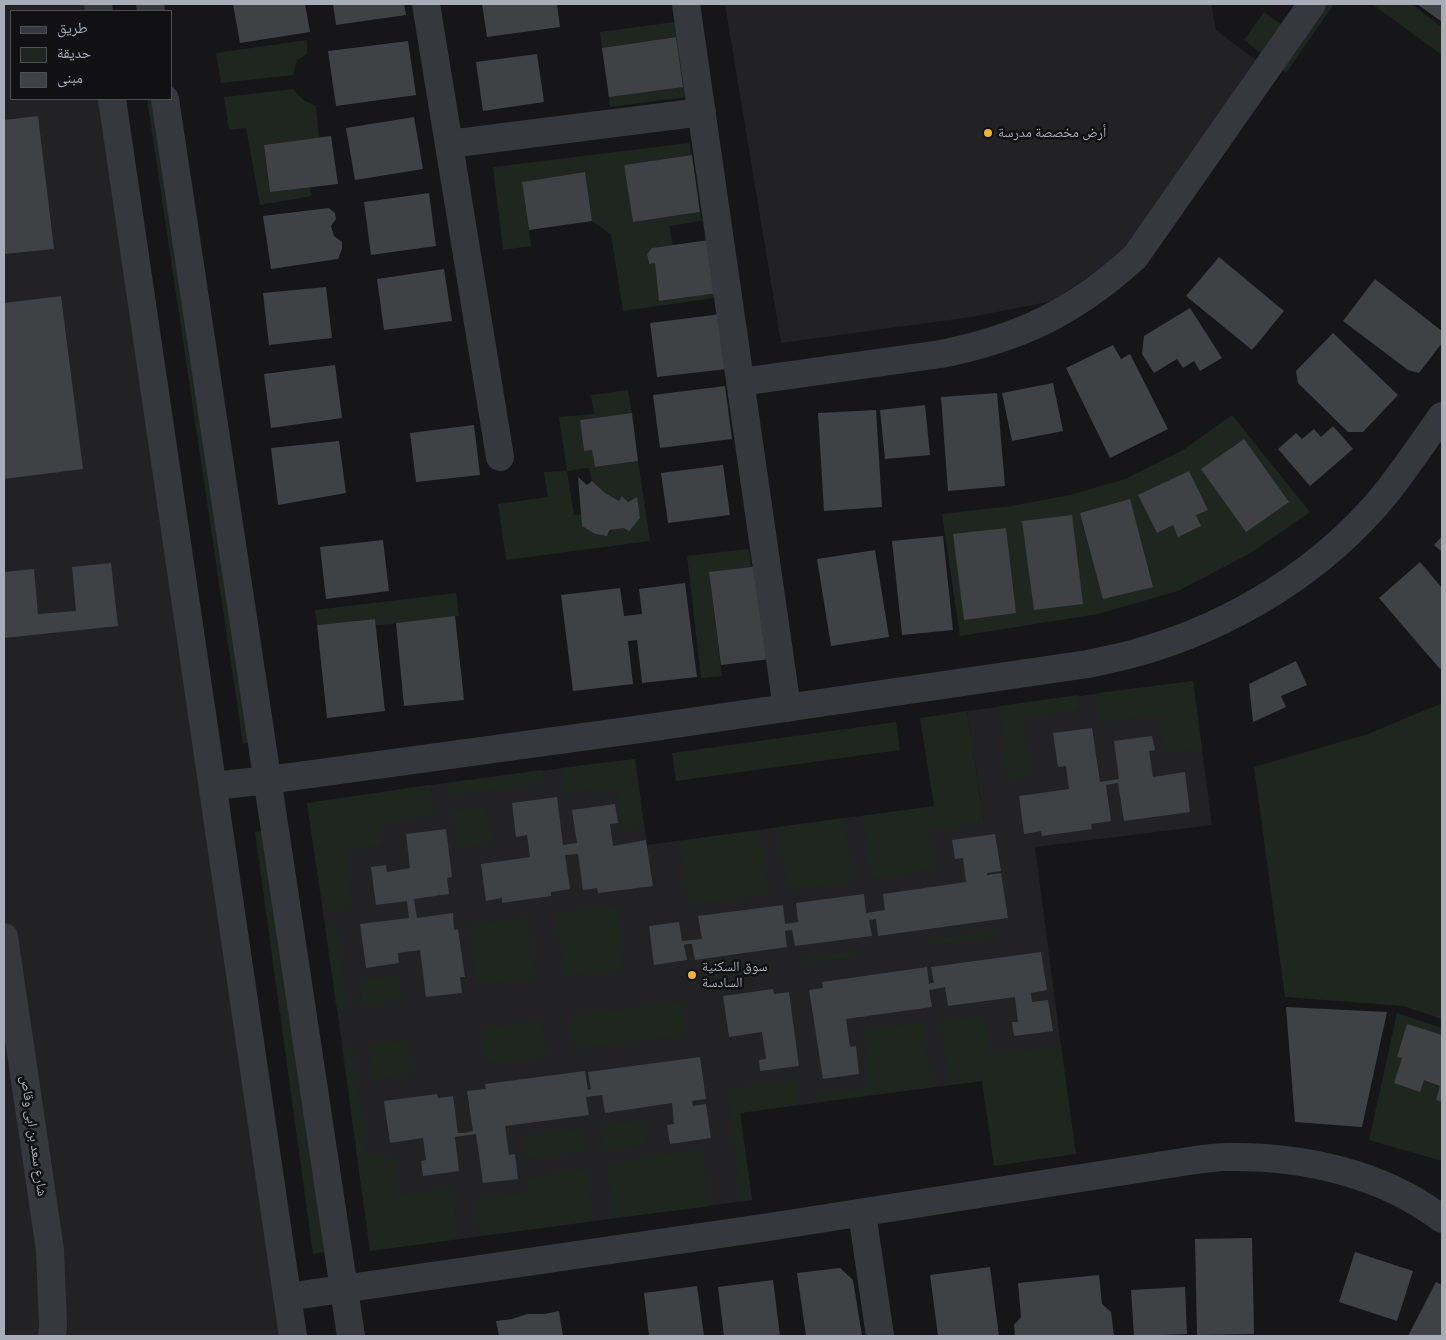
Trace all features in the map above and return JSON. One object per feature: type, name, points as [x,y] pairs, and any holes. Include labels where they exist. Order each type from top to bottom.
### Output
[{"type":"street","points":[[426,4],[500,457]]},
{"type":"street","points":[[686,4],[787,708]]},
{"type":"street","points":[[741,382],[941,354],[970,348],[1000,340],[1028,329],[1058,315],[1085,298],[1111,279],[1135,257],[1312,4]]},
{"type":"street","points":[[112,100],[293,1336]]},
{"type":"street","points":[[165,100],[351,1336]]},
{"type":"street","points":[[449,144],[702,112]]},
{"type":"street","points":[[213,786],[787,708],[1088,664],[1139,653],[1183,638],[1221,621],[1258,601],[1294,578],[1358,524],[1386,492],[1442,416]]},
{"type":"street","name":"شارع سعد بن ابى وقاص","points":[[4,937],[50,1250],[52,1336]]},
{"type":"street","points":[[287,1297],[770,1227],[1189,1161],[1225,1157],[1261,1157],[1332,1168],[1366,1178],[1405,1196],[1428,1208],[1442,1219]]},
{"type":"street","points":[[862,1213],[880,1336]]},
{"type":"shaded area","points":[[4,4],[94,4],[95,10],[10,10],[10,100],[108,100],[291,1336],[4,1336]]},
{"type":"shaded area","name":"أرض مخصصة مدرسة","points":[[725,4],[1211,4],[1216,30],[1258,62],[1136,243],[1053,301],[971,317],[781,343]]},
{"type":"shaded area","name":"سوق السكنية السادسة","points":[[1193,681],[1212,825],[1035,847],[1064,1070],[740,1113],[752,1200],[370,1251],[307,803],[635,759],[647,845],[934,806],[984,822],[967,711]]},
{"type":"green space","points":[[1297,4],[1334,4],[1286,73],[1244,40],[1264,12],[1282,25]]},
{"type":"green space","points":[[1372,4],[1411,4],[1442,27],[1442,55]]},
{"type":"green space","points":[[689,20],[702,95],[610,107],[609,97],[683,86],[675,37],[602,48],[600,32]]},
{"type":"green space","points":[[307,40],[307,54],[297,60],[293,75],[221,83],[216,53]]},
{"type":"green space","points":[[293,89],[303,100],[316,106],[319,138],[264,145],[270,192],[310,187],[312,196],[260,205],[246,128],[229,130],[224,97]]},
{"type":"green space","points":[[147,100],[161,100],[259,740],[243,744]]},
{"type":"green space","points":[[689,143],[692,155],[624,165],[633,222],[700,212],[702,221],[669,226],[673,245],[652,248],[647,254],[649,264],[655,263],[659,301],[718,293],[721,297],[623,311],[611,235],[592,221],[585,172],[522,182],[531,246],[503,250],[493,167]]},
{"type":"green space","points":[[628,390],[632,413],[580,420],[584,451],[592,450],[595,467],[638,461],[650,541],[506,560],[498,504],[548,497],[544,472],[567,471],[559,417],[594,414],[591,395]],"holes":[[[589,468],[592,481],[605,493],[619,501],[623,496],[628,502],[637,497],[607,536],[595,534],[583,526],[581,514],[574,515],[567,471]]]},
{"type":"green space","points":[[1232,415],[1310,512],[1249,554],[1178,591],[1098,614],[960,636],[942,514],[1011,506],[1070,495],[1125,479],[1183,450]]},
{"type":"green space","points":[[749,549],[751,567],[709,573],[722,676],[701,678],[687,556]]},
{"type":"green space","points":[[456,593],[459,616],[381,625],[375,625],[375,619],[317,625],[315,610]]},
{"type":"green space","points":[[1193,681],[1202,749],[1163,754],[1158,715],[1102,723],[1098,693]]},
{"type":"green space","points":[[1078,695],[1079,710],[1023,717],[1030,777],[1007,779],[999,706]]},
{"type":"green space","points":[[1442,703],[1442,1019],[1403,1006],[1285,997],[1254,767],[1368,734]]},
{"type":"green space","points":[[967,711],[984,823],[928,830],[934,869],[872,879],[862,816],[934,806],[920,718]]},
{"type":"green space","points":[[896,722],[900,750],[676,781],[672,753]]},
{"type":"green space","points":[[635,759],[644,825],[621,828],[616,788],[564,794],[561,768]]},
{"type":"green space","points":[[542,770],[544,784],[448,796],[446,783]]},
{"type":"green space","points":[[430,785],[434,816],[380,823],[383,846],[346,851],[353,905],[323,910],[307,803]]},
{"type":"green space","points":[[486,805],[492,844],[457,849],[452,810]]},
{"type":"green space","points":[[844,818],[854,882],[787,891],[778,827]]},
{"type":"green space","points":[[270,829],[325,1252],[313,1254],[255,832]]},
{"type":"green space","points":[[760,830],[770,895],[688,906],[679,841]]},
{"type":"green space","points":[[616,905],[624,969],[564,977],[555,912]]},
{"type":"green space","points":[[528,916],[536,978],[476,986],[468,925]]},
{"type":"green space","points":[[337,924],[348,1009],[337,1011],[325,926]]},
{"type":"green space","points":[[995,930],[995,937],[932,945],[932,939]]},
{"type":"green space","points":[[859,950],[859,956],[801,964],[800,958]]},
{"type":"green space","points":[[771,963],[771,969],[714,978],[713,972]]},
{"type":"green space","points":[[399,975],[402,1000],[362,1005],[359,979]]},
{"type":"green space","points":[[681,1001],[685,1036],[575,1050],[570,1015]]},
{"type":"green space","points":[[1397,1013],[1442,1028],[1442,1161],[1369,1140]]},
{"type":"green space","points":[[984,1015],[989,1054],[1061,1045],[1076,1154],[994,1166],[982,1081],[949,1085],[940,1020]]},
{"type":"green space","points":[[542,1020],[547,1057],[486,1064],[481,1028]]},
{"type":"green space","points":[[923,1022],[932,1087],[818,1102],[816,1094],[870,1087],[862,1030]]},
{"type":"green space","points":[[409,1040],[412,1076],[372,1081],[368,1044]]},
{"type":"green space","points":[[342,1045],[352,1045],[368,1157],[393,1154],[399,1194],[452,1187],[458,1239],[370,1251]]},
{"type":"green space","points":[[794,1079],[797,1105],[740,1113],[752,1200],[741,1202],[726,1088]]},
{"type":"green space","points":[[643,1119],[647,1144],[602,1150],[599,1124]]},
{"type":"green space","points":[[583,1127],[587,1151],[526,1159],[522,1135]]},
{"type":"green space","points":[[702,1148],[711,1206],[614,1218],[605,1163]]},
{"type":"green space","points":[[586,1168],[594,1221],[480,1236],[474,1199],[527,1191],[526,1178]]},
{"type":"building","points":[[233,4],[305,4],[310,32],[240,43]]},
{"type":"building","points":[[333,4],[404,4],[406,15],[336,25]]},
{"type":"building","points":[[482,4],[557,4],[560,27],[487,37]]},
{"type":"building","points":[[1417,4],[1442,4],[1442,22]]},
{"type":"building","points":[[676,37],[683,87],[609,97],[602,48]]},
{"type":"building","points":[[408,41],[416,95],[336,106],[328,51]]},
{"type":"building","points":[[537,54],[544,102],[483,111],[476,62]]},
{"type":"building","points":[[38,116],[54,249],[4,254],[4,120]]},
{"type":"building","points":[[414,117],[423,169],[355,180],[346,128]]},
{"type":"building","points":[[331,136],[338,184],[270,192],[264,145]]},
{"type":"building","points":[[692,155],[700,212],[633,222],[624,165]]},
{"type":"building","points":[[585,172],[592,221],[529,230],[522,182]]},
{"type":"building","points":[[429,193],[436,246],[371,255],[364,202]]},
{"type":"building","points":[[329,208],[335,213],[336,219],[331,226],[334,236],[342,242],[342,249],[338,259],[271,269],[263,216]]},
{"type":"building","points":[[709,240],[718,293],[659,301],[655,263],[649,264],[647,254],[652,248]]},
{"type":"building","points":[[1219,257],[1284,311],[1252,350],[1186,296]]},
{"type":"building","points":[[444,269],[452,321],[384,330],[377,279]]},
{"type":"building","points":[[1375,279],[1442,331],[1442,343],[1419,373],[1408,370],[1343,321]]},
{"type":"building","points":[[326,287],[332,338],[269,345],[263,293]]},
{"type":"building","points":[[61,296],[83,469],[4,479],[4,303]]},
{"type":"building","points":[[1190,308],[1222,358],[1200,371],[1194,361],[1183,368],[1177,359],[1154,373],[1142,354],[1144,336]]},
{"type":"building","points":[[721,314],[727,369],[657,377],[650,323]]},
{"type":"building","points":[[1333,333],[1398,395],[1363,432],[1348,432],[1298,383],[1296,371]]},
{"type":"building","points":[[1113,345],[1121,359],[1130,354],[1168,429],[1110,458],[1066,368]]},
{"type":"building","points":[[335,365],[342,418],[271,428],[264,374]]},
{"type":"building","points":[[1053,383],[1063,431],[1012,441],[1002,393]]},
{"type":"building","points":[[725,386],[732,439],[660,448],[653,395]]},
{"type":"building","points":[[997,393],[1005,486],[948,491],[941,397]]},
{"type":"building","points":[[925,405],[930,455],[885,459],[880,410]]},
{"type":"building","points":[[876,410],[882,507],[824,511],[818,413]]},
{"type":"building","points":[[632,413],[638,461],[595,467],[592,450],[584,451],[580,420]]},
{"type":"building","points":[[474,425],[480,475],[416,482],[410,433]]},
{"type":"building","points":[[1333,426],[1353,449],[1310,486],[1278,449],[1296,433],[1302,439],[1314,429],[1321,437]]},
{"type":"building","points":[[1244,439],[1289,502],[1246,532],[1201,469]]},
{"type":"building","points":[[339,441],[346,493],[278,505],[271,448]]},
{"type":"building","points":[[723,465],[730,515],[668,523],[661,473]]},
{"type":"building","points":[[1189,471],[1208,510],[1196,515],[1201,526],[1178,537],[1173,525],[1157,533],[1138,495]]},
{"type":"building","points":[[578,477],[587,485],[592,481],[605,493],[619,501],[622,496],[628,502],[637,497],[640,518],[629,531],[624,528],[610,530],[607,536],[595,534],[582,526]]},
{"type":"building","points":[[1130,499],[1153,587],[1103,599],[1080,513]]},
{"type":"building","points":[[1072,515],[1083,604],[1034,610],[1022,521]]},
{"type":"building","points":[[1006,528],[1016,613],[964,620],[953,534]]},
{"type":"building","points":[[943,536],[953,630],[902,635],[892,541]]},
{"type":"building","points":[[1442,536],[1442,552],[1434,545]]},
{"type":"building","points":[[383,540],[389,591],[326,599],[320,547]]},
{"type":"building","points":[[875,550],[889,637],[831,646],[817,559]]},
{"type":"building","points":[[1420,562],[1442,588],[1442,668],[1440,669],[1379,598]]},
{"type":"building","points":[[111,563],[118,626],[4,638],[4,572],[34,569],[38,614],[76,611],[72,567]]},
{"type":"building","points":[[759,566],[771,659],[721,665],[709,572]]},
{"type":"building","points":[[685,583],[697,677],[642,683],[637,640],[628,641],[633,684],[573,691],[561,595],[620,588],[624,616],[642,614],[639,589]]},
{"type":"building","points":[[455,616],[464,700],[404,706],[396,623]]},
{"type":"building","points":[[375,619],[385,711],[327,718],[317,625]]},
{"type":"building","points":[[1296,661],[1307,685],[1281,696],[1286,707],[1253,722],[1249,684]]},
{"type":"building","points":[[1092,728],[1100,782],[1119,779],[1114,741],[1152,736],[1155,750],[1149,751],[1153,777],[1185,772],[1190,812],[1124,821],[1118,783],[1106,785],[1111,821],[1091,824],[1092,829],[1042,836],[1041,831],[1024,834],[1019,796],[1069,789],[1066,766],[1058,767],[1053,733]]},
{"type":"building","points":[[557,797],[563,845],[577,843],[572,810],[615,804],[618,823],[610,824],[613,846],[646,840],[653,886],[598,893],[597,888],[583,890],[578,854],[565,855],[570,889],[551,892],[551,896],[502,903],[502,898],[486,901],[481,864],[530,857],[527,835],[516,837],[512,803]]},
{"type":"building","points":[[446,829],[452,877],[447,878],[449,894],[414,899],[417,918],[453,913],[454,930],[458,929],[465,977],[460,977],[462,993],[426,997],[420,950],[398,953],[399,963],[366,968],[360,924],[409,918],[407,901],[376,905],[371,867],[386,865],[387,872],[410,868],[406,834]]},
{"type":"building","points":[[995,834],[1001,871],[987,873],[987,875],[1001,873],[1008,918],[878,936],[876,919],[869,920],[872,936],[795,946],[792,930],[785,931],[787,947],[695,960],[692,944],[687,944],[684,945],[687,960],[654,965],[649,926],[679,922],[682,941],[702,939],[698,916],[783,905],[785,924],[798,922],[796,903],[864,894],[866,913],[885,910],[883,894],[966,882],[963,858],[955,859],[952,840]]},
{"type":"building","points":[[1041,952],[1047,990],[1031,993],[1032,1002],[1048,1000],[1053,1031],[1014,1036],[1012,1022],[1018,1022],[1015,997],[948,1006],[945,987],[929,990],[932,1007],[846,1019],[850,1047],[856,1046],[859,1074],[823,1079],[809,990],[823,988],[822,982],[927,967],[929,984],[934,983],[931,967]]},
{"type":"building","points":[[773,989],[774,994],[789,992],[799,1066],[760,1071],[759,1060],[766,1059],[762,1032],[729,1037],[723,996]]},
{"type":"building","points":[[1286,1007],[1387,1012],[1362,1127],[1295,1122]]},
{"type":"building","points":[[1407,1024],[1442,1035],[1442,1102],[1436,1100],[1440,1086],[1424,1080],[1420,1092],[1394,1083],[1402,1058],[1397,1057]]},
{"type":"building","points":[[700,1057],[706,1099],[692,1101],[693,1106],[706,1104],[711,1138],[670,1144],[667,1125],[674,1124],[672,1103],[605,1113],[602,1095],[586,1097],[589,1115],[505,1126],[509,1155],[515,1154],[518,1179],[483,1183],[476,1134],[455,1137],[459,1171],[423,1176],[421,1161],[426,1160],[423,1138],[390,1143],[384,1101],[437,1094],[438,1098],[453,1096],[458,1133],[464,1133],[473,1131],[467,1091],[486,1089],[485,1084],[585,1071],[588,1090],[591,1089],[588,1072]]},
{"type":"building","points":[[1252,1238],[1254,1334],[1197,1335],[1195,1239]]},
{"type":"building","points":[[1355,1252],[1413,1271],[1397,1321],[1339,1302]]},
{"type":"building","points":[[990,1267],[999,1336],[938,1336],[930,1275]]},
{"type":"building","points":[[840,1268],[853,1280],[862,1336],[806,1336],[797,1273]]},
{"type":"building","points":[[1099,1275],[1102,1304],[1111,1312],[1114,1336],[1015,1336],[1014,1325],[1021,1317],[1018,1283]]},
{"type":"building","points":[[773,1280],[780,1336],[724,1336],[718,1287]]},
{"type":"building","points":[[1436,1282],[1442,1285],[1442,1336],[1408,1336]]},
{"type":"building","points":[[697,1286],[704,1336],[649,1336],[644,1293]]},
{"type":"building","points":[[1185,1287],[1187,1334],[1134,1336],[1131,1290]]},
{"type":"building","points":[[559,1311],[563,1336],[499,1336],[496,1321],[512,1319],[527,1314],[544,1314]]},
{"type":"place","name":"أرض مخصصة مدرسة","points":[[988,133]]},
{"type":"place","name":"سوق السكنية السادسة","points":[[692,975]]}]
